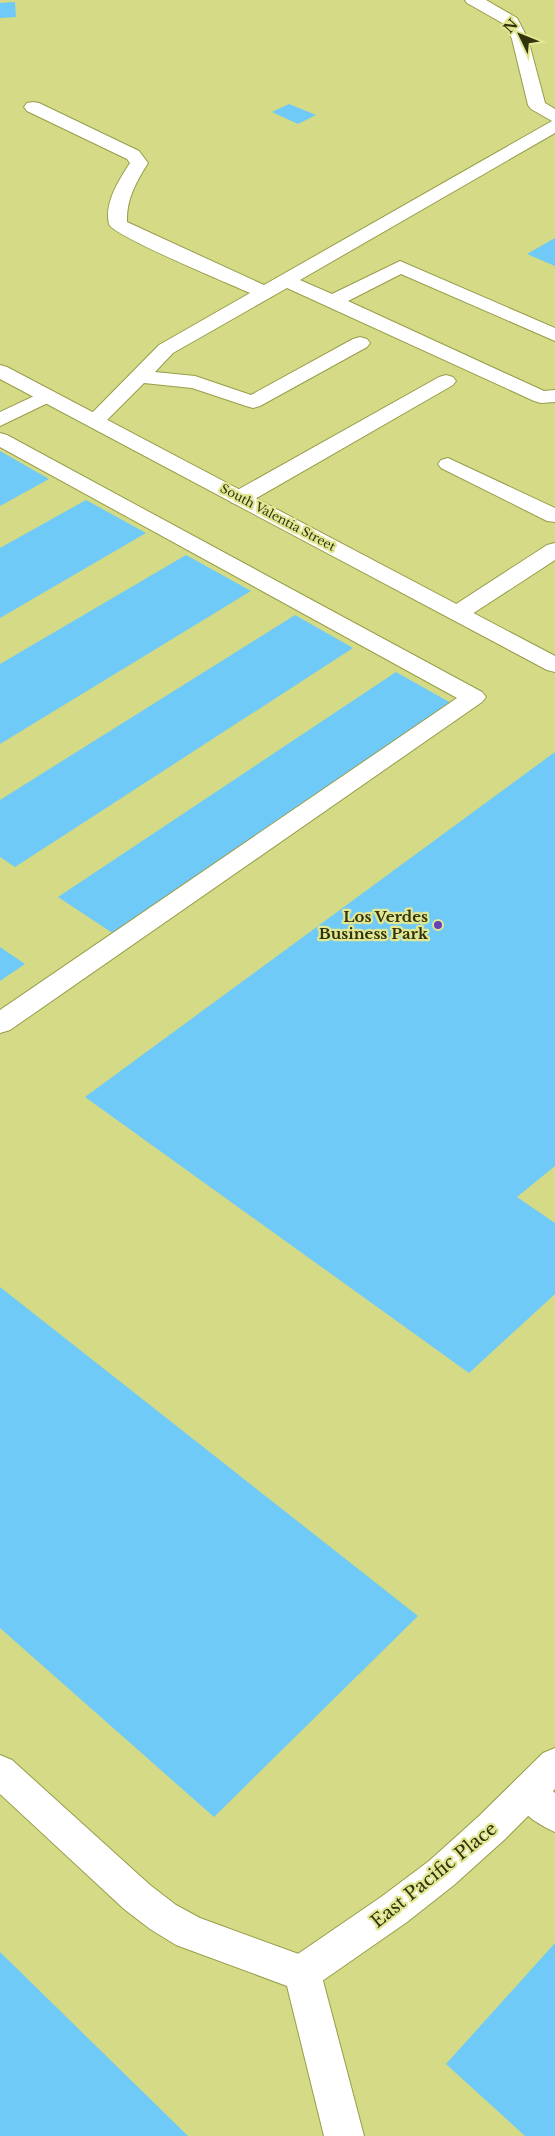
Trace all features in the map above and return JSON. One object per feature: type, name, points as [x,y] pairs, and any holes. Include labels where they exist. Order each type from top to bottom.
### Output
[{"type":"street","points":[[473,0],[511,21],[520,39],[537,104],[555,117]]},
{"type":"street","points":[[32,107],[133,154],[139,163],[126,184],[116,210],[118,225],[138,236],[264,292]]},
{"type":"street","points":[[95,421],[166,349],[555,126]]},
{"type":"street","points":[[332,302],[400,267],[555,335]]},
{"type":"street","points":[[285,280],[541,397],[555,396]]},
{"type":"street","points":[[140,376],[195,382],[253,402],[360,343]]},
{"type":"street","name":"South Valentia Street","points":[[0,371],[555,664]]},
{"type":"street","points":[[240,498],[446,381]]},
{"type":"street","points":[[0,420],[47,396]]},
{"type":"street","points":[[0,439],[474,697],[0,1023]]},
{"type":"street","points":[[448,464],[555,516]]},
{"type":"street","points":[[458,613],[555,550]]},
{"type":"street","name":"East Pacific Place","points":[[302,1973],[382,1920],[424,1888],[477,1842],[555,1764]]},
{"type":"street","points":[[0,1771],[137,1897],[163,1917],[190,1932],[302,1973],[344,2136]]},
{"type":"street","points":[[528,1793],[555,1815]]},
{"type":"building","points":[[15,2],[16,17],[0,18],[0,3]]},
{"type":"building","points":[[289,104],[316,115],[298,124],[272,112]]},
{"type":"building","points":[[555,238],[555,266],[527,254]]},
{"type":"building","points":[[0,451],[49,479],[0,506]]},
{"type":"building","points":[[86,500],[146,533],[0,618],[0,548]]},
{"type":"building","points":[[186,555],[251,591],[0,744],[0,664]]},
{"type":"building","points":[[295,615],[353,648],[15,867],[0,857],[0,800]]},
{"type":"building","points":[[396,672],[451,703],[114,934],[58,897]]},
{"type":"building","name":"Los Verdes Business Park","points":[[555,752],[555,1166],[517,1197],[555,1223],[555,1294],[469,1373],[85,1097]]},
{"type":"building","points":[[0,947],[25,964],[0,981]]},
{"type":"building","points":[[0,1287],[418,1616],[214,1817],[0,1628]]},
{"type":"building","points":[[555,1943],[555,2136],[525,2136],[446,2064]]},
{"type":"building","points":[[0,1952],[188,2136],[0,2136]]},
{"type":"place","name":"Los Verdes Business Park","points":[[438,925]]}]
